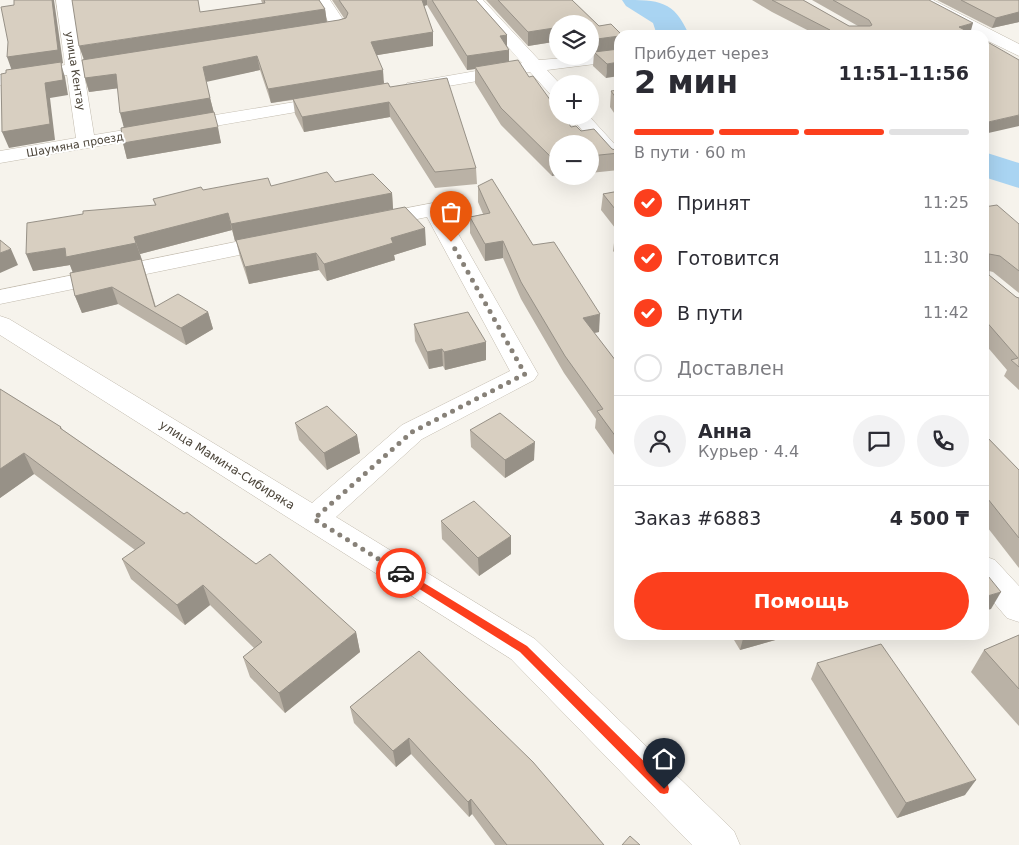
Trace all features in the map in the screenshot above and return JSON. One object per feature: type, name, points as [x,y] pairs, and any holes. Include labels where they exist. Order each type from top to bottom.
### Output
[{"type":"street","name":"улица Кентау","points":[[64,0],[73,69],[86,143]]},
{"type":"street","points":[[292,35],[340,27],[322,0]]},
{"type":"street","points":[[475,0],[549,82]]},
{"type":"street","points":[[921,0],[980,30]]},
{"type":"street","points":[[989,35],[1019,50]]},
{"type":"street","points":[[397,89],[534,66],[614,57]]},
{"type":"street","points":[[0,80],[138,59]]},
{"type":"street","name":"Шаумяна проезд","points":[[0,157],[349,98]]},
{"type":"street","points":[[587,125],[614,155]]},
{"type":"street","points":[[314,519],[412,432],[525,374],[433,209],[356,224]]},
{"type":"street","points":[[0,297],[298,236]]},
{"type":"street","name":"улица Мамина-Сибиряка","points":[[0,324],[523,649],[720,845]]},
{"type":"street","points":[[989,575],[1019,608]]},
{"type":"building","points":[[14,0],[52,0],[58,50],[7,57],[8,42],[1,7],[14,5]]},
{"type":"building","points":[[72,0],[198,0],[200,12],[265,3],[264,0],[319,0],[325,9],[79,46]]},
{"type":"building","points":[[339,0],[422,0],[433,32],[371,42],[383,70],[268,89],[257,56],[203,67],[210,98],[120,113],[116,74],[85,78],[82,60],[346,18],[348,13]]},
{"type":"building","points":[[432,0],[476,0],[507,35],[500,36],[509,50],[467,56]]},
{"type":"building","points":[[498,0],[572,0],[588,15],[549,15],[549,29],[528,32]]},
{"type":"building","points":[[772,0],[803,0],[849,26],[870,26],[872,25],[869,20],[833,0],[929,0],[973,23],[959,27],[965,30],[830,30]]},
{"type":"building","points":[[961,0],[1019,0],[1019,12],[996,18]]},
{"type":"building","points":[[611,24],[617,30],[614,30],[614,37],[599,39],[599,26]]},
{"type":"building","points":[[989,43],[1019,60],[1019,115],[989,122]]},
{"type":"building","points":[[614,50],[614,63],[607,64],[599,57],[599,51]]},
{"type":"building","points":[[518,60],[529,77],[533,76],[549,98],[549,125],[576,126],[581,131],[594,129],[614,150],[614,154],[599,155],[599,135],[549,135],[549,155],[501,108],[475,67]]},
{"type":"building","points":[[61,62],[63,80],[45,83],[50,124],[2,132],[1,74],[6,73],[6,70]]},
{"type":"building","points":[[447,78],[476,168],[435,172],[389,102],[302,117],[293,99],[388,83],[390,87]]},
{"type":"building","points":[[214,112],[218,127],[123,143],[121,128]]},
{"type":"building","points":[[327,172],[335,182],[373,174],[392,193],[231,224],[228,213],[134,237],[136,243],[66,257],[65,248],[26,254],[27,223],[83,214],[83,211],[156,205],[153,199],[201,187],[203,190],[268,178],[271,186]]},
{"type":"building","points":[[492,179],[533,245],[554,242],[600,314],[583,318],[614,358],[614,434],[597,411],[603,409],[565,356],[521,282],[503,241],[485,244],[470,217],[490,213],[478,186]]},
{"type":"building","points":[[614,192],[614,208],[603,194]]},
{"type":"building","points":[[997,205],[1019,224],[1019,271],[1000,256],[989,254],[989,206]]},
{"type":"building","points":[[405,207],[425,228],[391,238],[393,243],[324,264],[316,253],[245,267],[236,240]]},
{"type":"building","points":[[0,240],[11,249],[0,253]]},
{"type":"building","points":[[141,259],[155,307],[178,294],[208,312],[181,328],[112,287],[75,296],[70,273]]},
{"type":"building","points":[[989,275],[1019,298],[1019,367],[1011,360],[1018,358],[989,325]]},
{"type":"building","points":[[468,312],[486,342],[444,352],[442,349],[427,352],[414,324]]},
{"type":"building","points":[[0,389],[61,427],[184,514],[187,512],[256,564],[270,554],[356,632],[279,693],[243,657],[262,642],[203,585],[177,605],[122,559],[145,543],[24,453],[0,469]]},
{"type":"building","points":[[327,406],[357,435],[324,453],[295,423]]},
{"type":"building","points":[[500,413],[535,442],[505,460],[470,430]]},
{"type":"building","points":[[989,439],[1019,470],[1019,538],[989,500]]},
{"type":"building","points":[[474,501],[511,536],[478,558],[441,521]]},
{"type":"building","points":[[989,577],[1001,592],[989,596]]},
{"type":"building","points":[[1019,635],[1019,689],[984,650]]},
{"type":"building","points":[[881,644],[976,780],[906,803],[817,663]]},
{"type":"building","points":[[419,651],[533,762],[604,845],[507,845],[471,799],[468,802],[409,738],[393,751],[350,707]]},
{"type":"building","points":[[630,836],[640,845],[622,845]]},
{"type":"waterway","points":[[637,0],[667,18],[671,30]]},
{"type":"waterway","points":[[989,166],[1019,176]]},
{"type":"way so far","points":[[401,573],[314,519],[412,432],[525,374],[451,242]]},
{"type":"route","points":[[401,573],[523,649],[664,789]]}]
